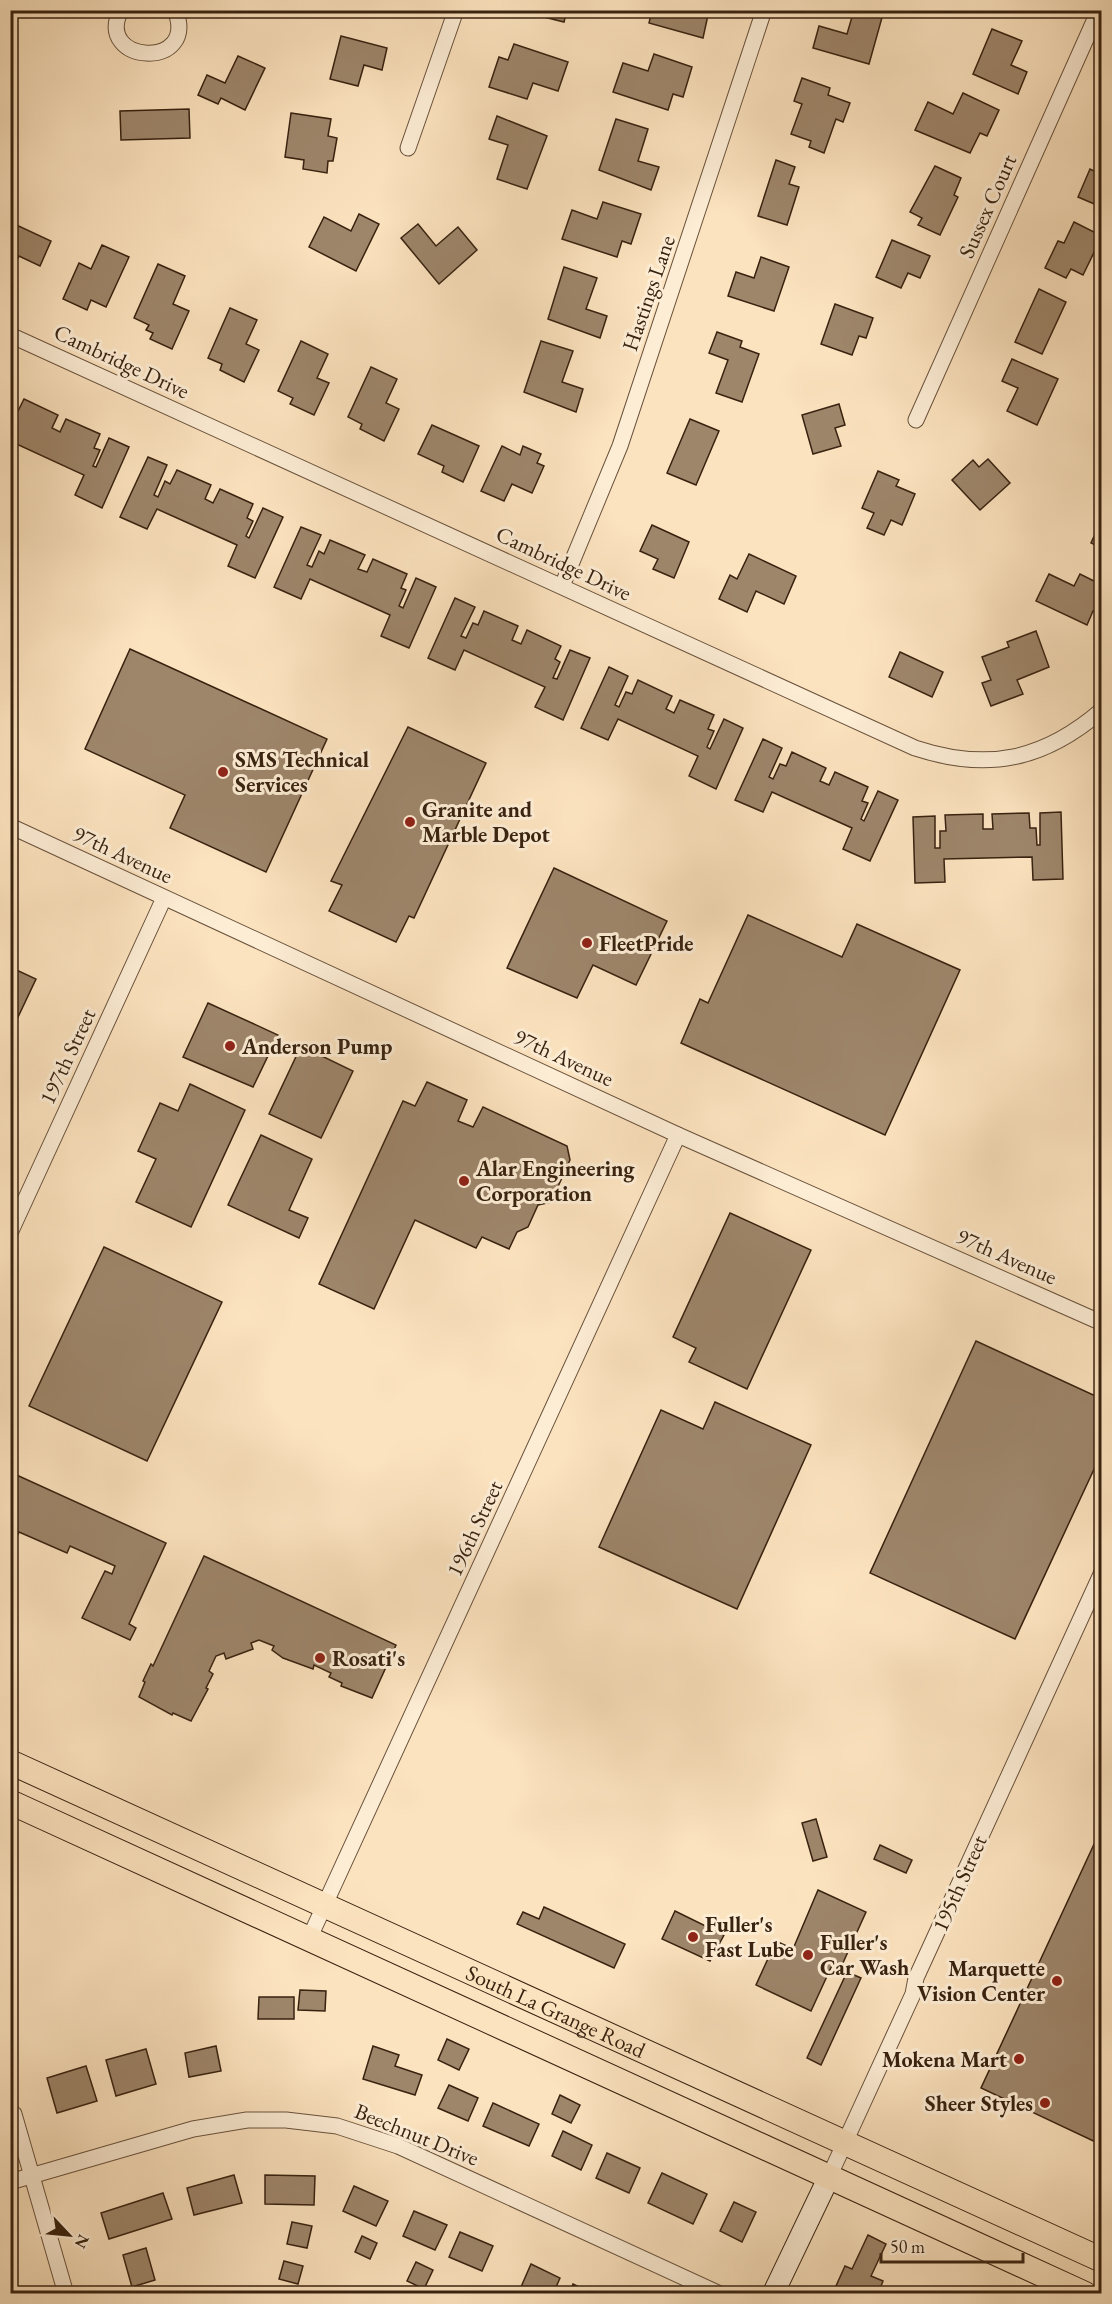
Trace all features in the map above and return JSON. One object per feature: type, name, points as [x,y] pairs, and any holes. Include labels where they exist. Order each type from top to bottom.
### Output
[{"type":"main road","name":"South La Grange Road","points":[[10,1762],[1101,2260]]},
{"type":"main road","name":"South La Grange Road","points":[[10,1802],[1085,2294]]},
{"type":"street","points":[[121,10],[117,26],[119,37],[126,47],[136,54],[148,56],[160,53],[170,46],[177,36],[178,24],[175,10]]},
{"type":"street","points":[[408,148],[456,10]]},
{"type":"street","name":"Hastings Lane","points":[[562,586],[620,446],[764,10]]},
{"type":"street","name":"Sussex Court","points":[[916,420],[1100,10]]},
{"type":"street","name":"Cambridge Drive","points":[[10,335],[915,748],[942,757],[983,761],[1018,757],[1063,739],[1101,710]]},
{"type":"street","name":"97th Avenue","points":[[10,826],[678,1135],[1101,1323]]},
{"type":"street","name":"197th Street","points":[[10,1233],[164,898]]},
{"type":"street","name":"196th Street","points":[[309,1939],[678,1135]]},
{"type":"street","name":"195th Street","points":[[773,2294],[913,1994],[916,1978],[1101,1572]]},
{"type":"street","points":[[14,2114],[66,2294]]},
{"type":"street","name":"Beechnut Drive","points":[[10,2182],[216,2124],[265,2119],[337,2126],[398,2146],[720,2294]]},
{"type":"building","points":[[516,10],[567,10],[564,22]]},
{"type":"building","points":[[652,10],[688,10],[708,15],[703,38],[649,23]]},
{"type":"building","points":[[854,10],[883,14],[869,64],[813,48],[819,26],[847,34]]},
{"type":"building","points":[[992,29],[1022,41],[1011,65],[1027,72],[1018,94],[973,74]]},
{"type":"building","points":[[341,36],[387,48],[382,70],[364,65],[358,86],[330,79]]},
{"type":"building","points":[[514,44],[568,62],[558,91],[533,83],[527,99],[489,87],[499,57],[508,60]]},
{"type":"building","points":[[654,54],[692,67],[683,97],[673,94],[668,110],[613,92],[623,63],[648,71]]},
{"type":"building","points":[[238,56],[265,68],[245,110],[221,98],[218,104],[198,95],[207,75],[225,83]]},
{"type":"building","points":[[802,78],[830,88],[828,95],[850,103],[843,122],[836,119],[824,153],[809,147],[811,141],[791,134],[802,104],[794,101]]},
{"type":"building","points":[[963,93],[999,110],[987,136],[980,133],[970,153],[915,130],[928,102],[953,114]]},
{"type":"building","points":[[189,109],[190,138],[121,140],[120,111]]},
{"type":"building","points":[[291,113],[331,119],[328,136],[337,138],[333,161],[328,161],[327,173],[303,169],[304,160],[285,157]]},
{"type":"building","points":[[497,116],[547,136],[527,189],[497,179],[508,145],[489,139]]},
{"type":"building","points":[[616,119],[648,129],[638,161],[659,167],[651,190],[599,170]]},
{"type":"building","points":[[776,160],[795,167],[789,184],[799,187],[787,225],[758,216]]},
{"type":"building","points":[[1102,160],[1102,200],[1099,206],[1078,197],[1090,169],[1096,172]]},
{"type":"building","points":[[935,166],[961,178],[954,195],[958,197],[940,235],[918,225],[922,218],[910,212]]},
{"type":"building","points":[[603,202],[641,214],[631,244],[622,241],[617,257],[562,239],[572,210],[597,219]]},
{"type":"building","points":[[359,214],[379,224],[356,271],[309,247],[324,217],[351,231]]},
{"type":"building","points":[[10,222],[51,241],[40,266],[19,256],[10,274]]},
{"type":"building","points":[[1074,222],[1102,236],[1083,275],[1071,269],[1066,278],[1045,268],[1058,241],[1064,243]]},
{"type":"building","points":[[418,224],[436,246],[458,227],[477,250],[439,284],[401,238]]},
{"type":"building","points":[[892,240],[930,256],[920,278],[908,273],[901,288],[876,277]]},
{"type":"building","points":[[102,245],[129,257],[106,307],[91,300],[87,310],[63,299],[79,263],[91,269]]},
{"type":"building","points":[[761,257],[789,267],[774,311],[728,296],[736,272],[754,278]]},
{"type":"building","points":[[158,264],[185,276],[173,304],[189,311],[172,349],[150,339],[153,333],[146,330],[149,325],[134,318]]},
{"type":"building","points":[[564,267],[597,278],[586,309],[607,316],[600,338],[548,319]]},
{"type":"building","points":[[1039,289],[1066,302],[1042,354],[1015,342]]},
{"type":"building","points":[[835,304],[873,318],[866,338],[859,336],[852,355],[821,344]]},
{"type":"building","points":[[230,308],[257,320],[246,344],[259,350],[244,382],[220,370],[222,364],[208,358]]},
{"type":"building","points":[[717,332],[742,341],[740,347],[759,354],[742,402],[716,393],[728,360],[709,353]]},
{"type":"building","points":[[301,341],[328,354],[317,378],[329,383],[314,415],[290,404],[293,398],[278,391]]},
{"type":"building","points":[[541,341],[573,351],[562,382],[583,389],[576,412],[524,392]]},
{"type":"building","points":[[1012,359],[1058,379],[1037,425],[1007,411],[1018,388],[1002,381]]},
{"type":"building","points":[[371,367],[397,379],[386,403],[399,409],[384,441],[360,429],[362,424],[348,417]]},
{"type":"building","points":[[24,399],[58,415],[52,428],[60,432],[66,419],[100,434],[94,448],[100,450],[93,466],[96,467],[109,438],[129,447],[102,508],[75,495],[84,475],[10,441],[10,414],[12,411],[17,413]]},
{"type":"building","points":[[839,404],[845,425],[835,428],[841,446],[813,454],[802,415]]},
{"type":"building","points":[[690,419],[719,431],[696,485],[667,473]]},
{"type":"building","points":[[432,425],[479,446],[463,482],[442,472],[444,466],[418,454]]},
{"type":"building","points":[[502,446],[520,455],[523,446],[541,454],[537,463],[544,466],[532,493],[512,484],[504,501],[481,491]]},
{"type":"building","points":[[148,457],[167,465],[154,495],[158,497],[165,481],[170,484],[177,470],[211,485],[205,499],[213,503],[220,489],[253,504],[247,518],[253,521],[246,536],[249,538],[263,508],[283,517],[255,578],[228,566],[237,545],[157,509],[147,529],[120,517]]},
{"type":"building","points":[[988,459],[1010,483],[980,510],[952,480],[973,460],[979,467]]},
{"type":"building","points":[[878,471],[899,480],[896,486],[915,494],[902,525],[891,520],[884,535],[867,528],[874,513],[862,508]]},
{"type":"building","points":[[1102,519],[1102,548],[1091,543]]},
{"type":"building","points":[[652,525],[689,542],[674,578],[653,569],[658,559],[640,551]]},
{"type":"building","points":[[301,527],[321,535],[307,565],[312,567],[319,551],[324,554],[330,540],[365,555],[358,569],[367,572],[373,559],[407,574],[401,588],[406,590],[399,606],[403,608],[416,578],[436,587],[409,648],[381,636],[390,615],[310,579],[301,599],[274,587]]},
{"type":"building","points":[[749,554],[796,576],[784,604],[756,591],[747,612],[719,599],[730,575],[737,579]]},
{"type":"building","points":[[1049,574],[1074,586],[1080,574],[1102,585],[1099,614],[1093,611],[1087,625],[1036,601]]},
{"type":"building","points":[[455,598],[475,607],[461,636],[466,638],[473,623],[478,625],[484,611],[518,626],[512,640],[521,644],[527,630],[561,646],[555,659],[560,662],[553,678],[557,679],[570,650],[590,658],[563,720],[535,707],[545,687],[464,650],[455,670],[428,658]]},
{"type":"building","points":[[1036,631],[1049,667],[1017,680],[1023,694],[991,706],[982,683],[991,680],[982,657],[1009,647],[1007,642]]},
{"type":"building","name":"SMS Technical Services","points":[[130,649],[327,739],[266,872],[170,828],[185,795],[85,749]]},
{"type":"building","points":[[900,652],[943,672],[932,697],[889,677]]},
{"type":"building","points":[[609,667],[628,676],[615,705],[619,707],[626,692],[632,694],[638,680],[672,696],[666,709],[674,713],[680,700],[714,715],[708,729],[714,731],[707,747],[710,749],[724,719],[743,728],[716,789],[689,776],[698,756],[618,719],[608,740],[581,728]]},
{"type":"building","name":"Granite and Marble Depot","points":[[408,727],[486,763],[414,918],[409,916],[396,942],[329,911],[342,885],[331,881]]},
{"type":"building","points":[[763,739],[782,748],[769,777],[773,779],[780,764],[786,766],[792,752],[826,768],[820,781],[829,785],[835,772],[868,787],[862,801],[868,803],[861,819],[864,821],[878,791],[898,800],[870,861],[843,849],[852,828],[772,792],[763,812],[735,800]]},
{"type":"building","points":[[1061,812],[1063,879],[1033,880],[1032,857],[944,859],[945,882],[915,883],[913,817],[935,816],[935,848],[940,848],[940,831],[946,831],[945,815],[983,814],[983,829],[993,829],[992,814],[1029,813],[1030,828],[1036,828],[1037,845],[1040,845],[1040,813]]},
{"type":"building","name":"FleetPride","points":[[554,868],[667,921],[636,985],[593,965],[577,998],[507,968]]},
{"type":"building","points":[[748,915],[842,957],[857,924],[960,970],[885,1135],[681,1043],[700,999],[708,1003]]},
{"type":"building","points":[[10,967],[36,979],[10,1034]]},
{"type":"building","name":"Anderson Pump","points":[[208,1003],[278,1035],[253,1087],[183,1057]]},
{"type":"building","points":[[301,1046],[353,1071],[321,1138],[269,1114]]},
{"type":"building","name":"Alar Engineering Corporation","points":[[427,1082],[467,1100],[458,1121],[473,1127],[483,1107],[567,1146],[570,1160],[551,1202],[538,1205],[528,1227],[517,1232],[509,1249],[482,1237],[476,1248],[415,1220],[374,1309],[319,1284],[403,1101],[415,1106]]},
{"type":"building","points":[[190,1084],[245,1110],[191,1227],[136,1202],[156,1159],[138,1151],[160,1103],[178,1111]]},
{"type":"building","points":[[261,1135],[312,1159],[289,1210],[308,1218],[299,1238],[228,1205]]},
{"type":"building","points":[[730,1213],[811,1250],[747,1389],[689,1362],[696,1348],[673,1337]]},
{"type":"building","points":[[104,1247],[222,1302],[147,1461],[29,1406]]},
{"type":"building","points":[[976,1341],[1102,1399],[1102,1452],[1015,1639],[870,1573]]},
{"type":"building","points":[[715,1402],[811,1445],[737,1609],[599,1547],[661,1410],[703,1429]]},
{"type":"building","points":[[10,1472],[166,1543],[129,1624],[136,1628],[130,1640],[82,1618],[105,1571],[112,1574],[115,1566],[70,1546],[67,1553],[19,1532],[10,1552]]},
{"type":"building","points":[[204,1556],[396,1645],[372,1698],[341,1686],[342,1683],[329,1677],[331,1673],[314,1665],[313,1669],[283,1658],[272,1650],[274,1646],[259,1640],[251,1643],[253,1649],[226,1659],[224,1653],[216,1656],[209,1671],[213,1674],[206,1688],[208,1689],[191,1721],[173,1713],[172,1715],[139,1697],[145,1682],[143,1681],[151,1664],[153,1666]]},
{"type":"building","points":[[816,1819],[827,1857],[813,1861],[802,1823]]},
{"type":"building","points":[[1102,1827],[1102,2145],[981,2088]]},
{"type":"building","points":[[880,1845],[912,1860],[906,1873],[874,1859]]},
{"type":"building","name":"Fuller's Car Wash","points":[[818,1890],[866,1912],[842,1965],[834,1961],[811,2011],[756,1985],[776,1941],[793,1949]]},
{"type":"building","points":[[544,1907],[625,1944],[614,1968],[517,1924],[523,1912],[539,1919]]},
{"type":"building","name":"Fuller's Fast Lube","points":[[675,1911],[724,1935],[710,1961],[662,1939]]},
{"type":"building","points":[[847,1972],[861,1978],[821,2065],[807,2058]]},
{"type":"building","points":[[300,1990],[326,1991],[325,2011],[298,2010]]},
{"type":"building","points":[[259,1997],[294,1997],[294,2019],[258,2019]]},
{"type":"building","points":[[447,2039],[469,2049],[459,2070],[438,2060]]},
{"type":"building","points":[[216,2046],[221,2071],[189,2077],[185,2053]]},
{"type":"building","points":[[373,2046],[399,2055],[395,2066],[422,2075],[415,2095],[363,2079]]},
{"type":"building","points":[[146,2049],[156,2084],[116,2096],[106,2060]]},
{"type":"building","points":[[86,2066],[97,2101],[57,2113],[47,2078]]},
{"type":"building","points":[[449,2085],[478,2098],[468,2121],[438,2108]]},
{"type":"building","points":[[560,2095],[580,2105],[571,2123],[552,2114]]},
{"type":"building","points":[[493,2103],[539,2124],[529,2146],[483,2126]]},
{"type":"building","points":[[563,2131],[592,2145],[581,2170],[552,2156]]},
{"type":"building","points":[[607,2153],[640,2168],[629,2193],[596,2178]]},
{"type":"building","points":[[662,2173],[707,2194],[693,2224],[648,2203]]},
{"type":"building","points":[[234,2175],[242,2203],[194,2215],[187,2188]]},
{"type":"building","points":[[265,2175],[315,2176],[314,2205],[265,2204]]},
{"type":"building","points":[[354,2186],[388,2201],[376,2226],[343,2211]]},
{"type":"building","points":[[163,2193],[172,2219],[109,2239],[101,2213]]},
{"type":"building","points":[[734,2202],[756,2212],[742,2242],[720,2231]]},
{"type":"building","points":[[414,2211],[447,2225],[435,2250],[403,2236]]},
{"type":"building","points":[[292,2222],[312,2226],[307,2248],[287,2244]]},
{"type":"building","points":[[460,2232],[493,2246],[482,2271],[449,2257]]},
{"type":"building","points":[[868,2235],[886,2244],[871,2276],[883,2281],[878,2294],[852,2294],[836,2286],[845,2266],[852,2269]]},
{"type":"building","points":[[362,2236],[377,2243],[370,2259],[355,2252]]},
{"type":"building","points":[[146,2248],[155,2280],[132,2287],[123,2255]]},
{"type":"building","points":[[284,2261],[303,2266],[298,2284],[279,2279]]},
{"type":"building","points":[[416,2262],[433,2270],[424,2289],[407,2281]]},
{"type":"building","points":[[531,2264],[560,2278],[553,2294],[534,2294],[521,2287]]},
{"type":"building","points":[[573,2284],[593,2294],[569,2294]]},
{"type":"place","name":"SMS Technical Services","points":[[223,772]]},
{"type":"place","name":"Granite and Marble Depot","points":[[410,822]]},
{"type":"place","name":"FleetPride","points":[[587,943]]},
{"type":"place","name":"Anderson Pump","points":[[230,1046]]},
{"type":"place","name":"Alar Engineering Corporation","points":[[464,1181]]},
{"type":"place","name":"Rosati's","points":[[320,1658]]},
{"type":"place","name":"Fuller's Fast Lube","points":[[693,1937]]},
{"type":"place","name":"Fuller's Car Wash","points":[[808,1955]]},
{"type":"place","name":"Marquette Vision Center","points":[[1057,1981]]},
{"type":"place","name":"Mokena Mart","points":[[1019,2059]]},
{"type":"place","name":"Sheer Styles","points":[[1045,2103]]}]
